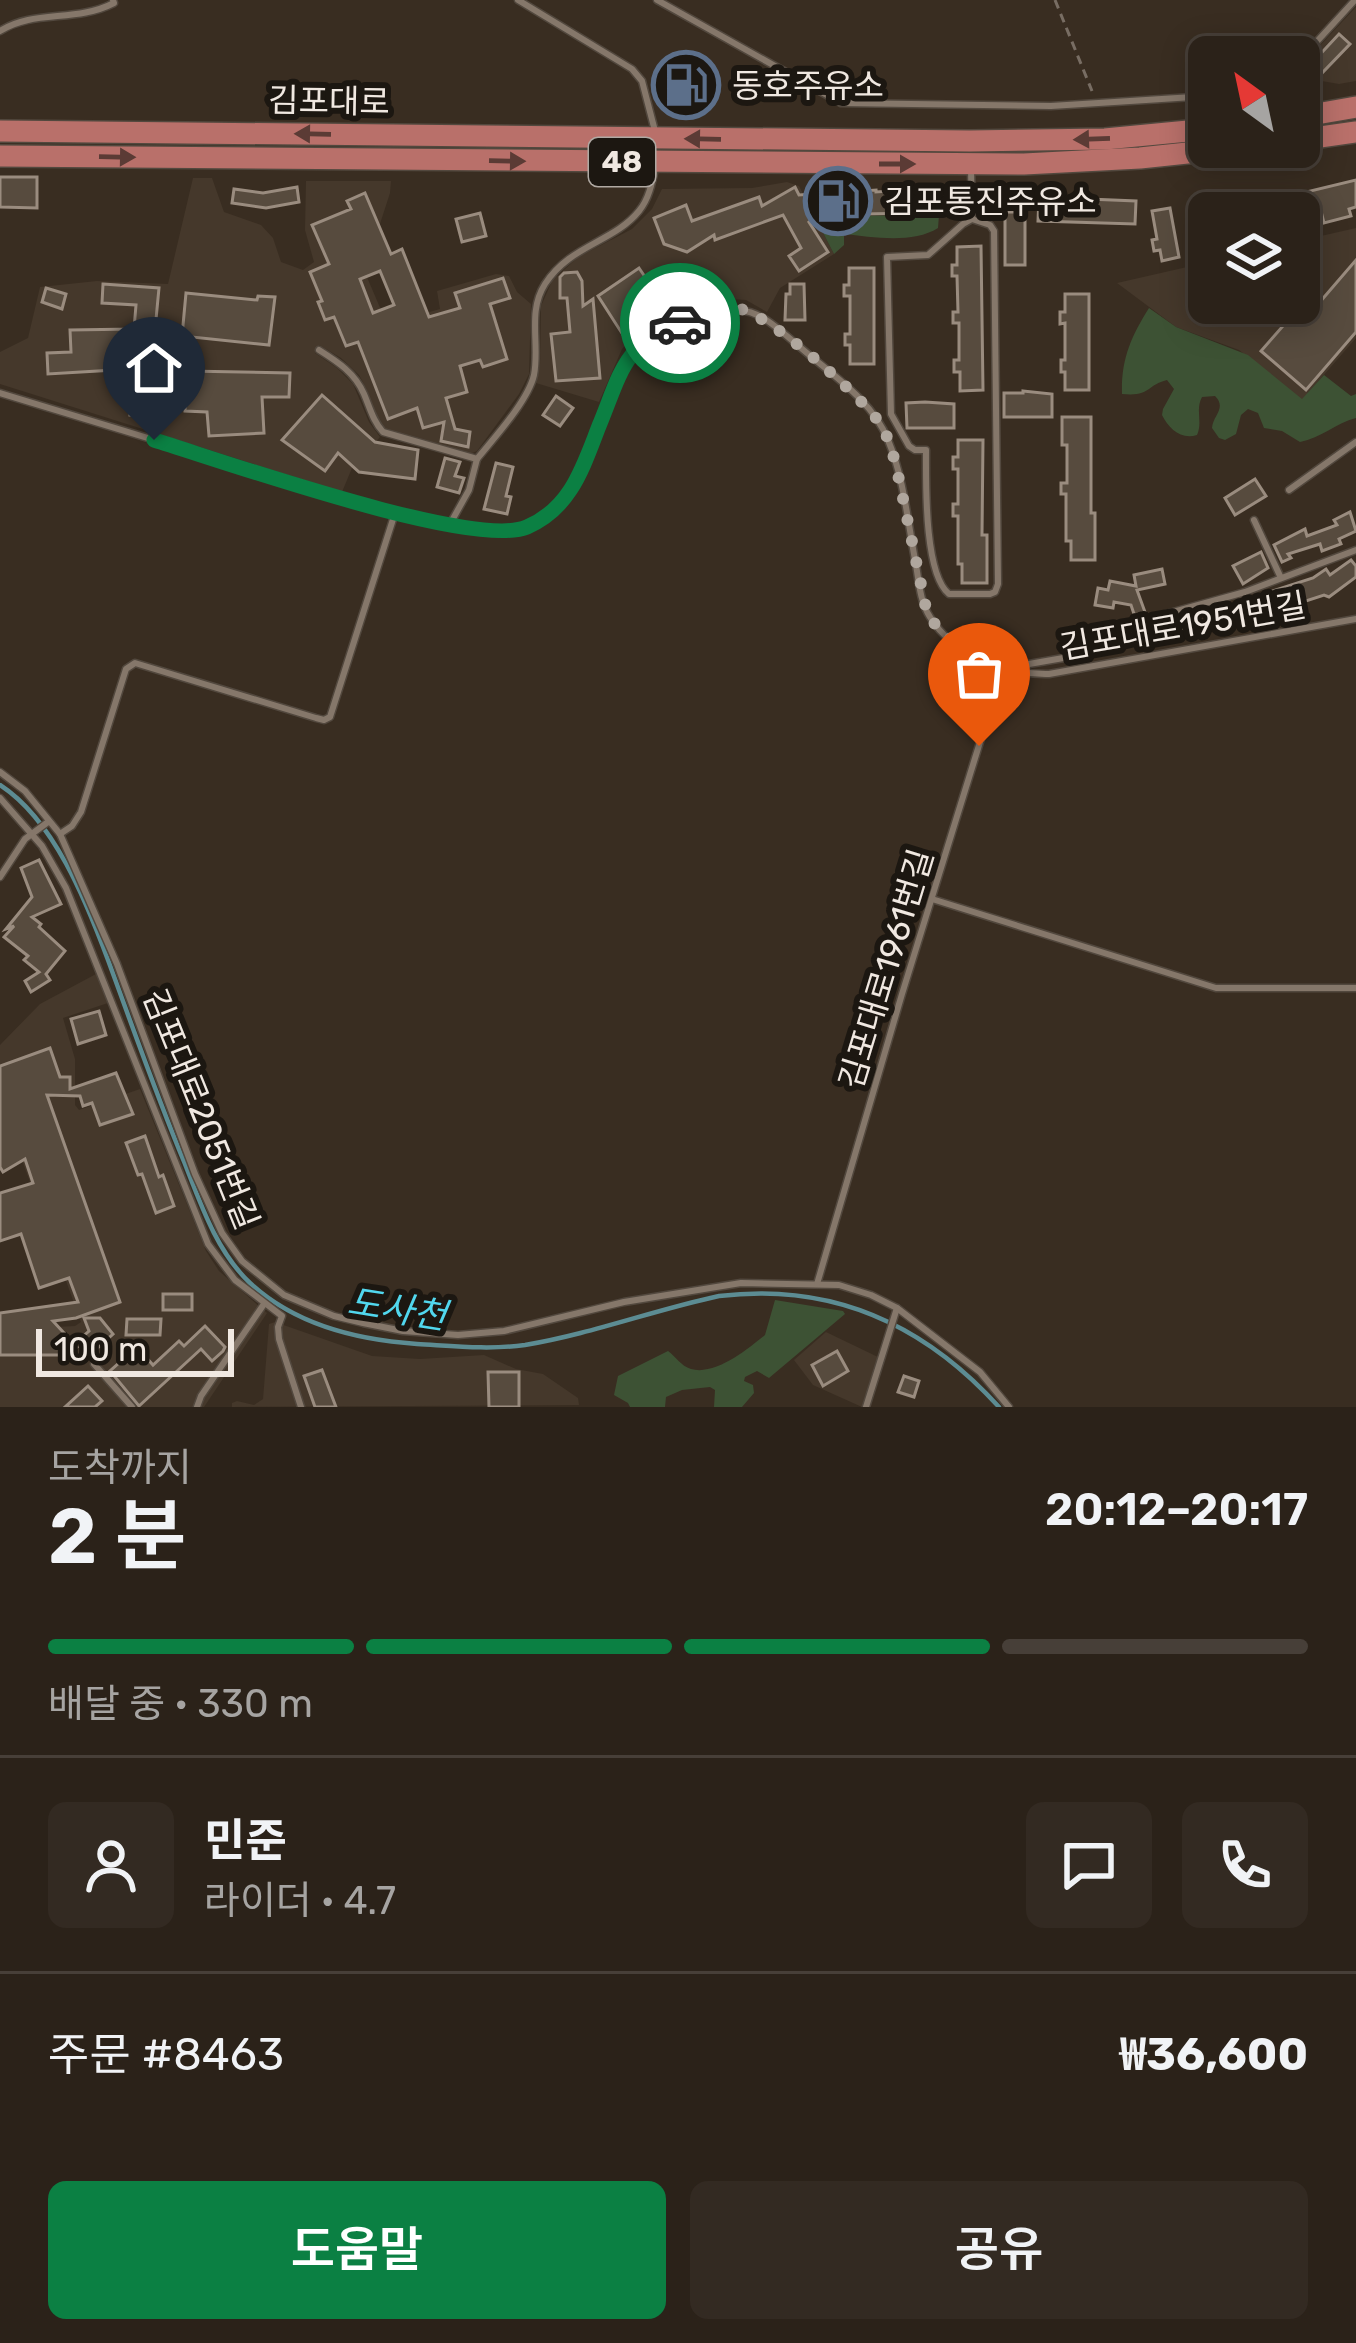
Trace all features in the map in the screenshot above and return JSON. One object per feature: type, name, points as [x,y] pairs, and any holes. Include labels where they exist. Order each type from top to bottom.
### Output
[{"type":"main road","points":[[1320,113],[1356,107]]},
{"type":"main road","name":"김포대로","points":[[0,131],[970,142],[1105,140],[1188,131]]},
{"type":"main road","points":[[1320,137],[1356,132]]},
{"type":"main road","name":"김포대로","points":[[0,156],[970,164],[1103,161],[1188,153]]},
{"type":"lane","points":[[0,31],[24,20],[79,16],[113,0]]},
{"type":"lane","points":[[450,524],[470,490],[477,459],[531,382],[535,310],[547,281],[574,253],[639,211],[656,163],[656,138],[642,81],[632,70],[518,0]]},
{"type":"lane","points":[[657,0],[841,103],[1000,106],[1188,97]]},
{"type":"lane","points":[[1320,38],[1355,0]]},
{"type":"lane","points":[[970,164],[972,219]]},
{"type":"lane","points":[[972,219],[994,231],[998,584],[991,593],[949,594],[940,586],[927,530],[926,450],[909,446],[890,410],[887,257],[928,255],[972,219]]},
{"type":"lane","name":"김포대로1951번길","points":[[0,393],[395,513],[511,532],[552,513],[570,494],[623,368],[638,346],[663,329],[737,308],[777,328],[878,420],[897,470],[927,613],[956,644],[1006,669],[1048,674],[1356,620]]},
{"type":"lane","points":[[319,350],[352,375],[382,432],[477,459]]},
{"type":"lane","points":[[1289,490],[1356,442]]},
{"type":"lane","points":[[60,834],[81,812],[126,669],[135,662],[316,718],[330,717],[395,513]]},
{"type":"lane","points":[[1254,520],[1281,578]]},
{"type":"lane","points":[[1019,673],[1029,664],[1069,657],[1148,619],[1233,596],[1356,550]]},
{"type":"lane","name":"김포대로1961번길","points":[[817,1284],[988,713],[1006,669]]},
{"type":"lane","name":"김포대로2051번길","points":[[0,772],[25,791],[60,834],[109,945],[222,1233],[242,1262],[291,1301],[363,1323],[458,1335],[504,1331],[624,1302],[741,1283],[839,1285],[872,1295],[896,1311],[980,1372],[1009,1407]]},
{"type":"lane","points":[[0,798],[34,831],[75,909],[208,1244],[236,1280],[283,1314]]},
{"type":"lane","points":[[0,877],[34,831],[48,822]]},
{"type":"lane","points":[[932,899],[1216,988],[1356,988]]},
{"type":"lane","points":[[291,1301],[278,1327],[279,1339],[301,1407]]},
{"type":"lane","points":[[197,1407],[264,1304]]},
{"type":"lane","points":[[866,1407],[896,1311]]},
{"type":"lane","points":[[94,1364],[132,1407]]},
{"type":"path","points":[[1055,0],[1097,104]]},
{"type":"shaded area","points":[[1356,7],[1356,81],[1320,81],[1320,46]]},
{"type":"shaded area","points":[[193,178],[212,178],[224,212],[261,225],[273,238],[281,262],[303,270],[314,262],[305,230],[306,181],[391,181],[378,230],[352,242],[387,324],[440,309],[437,291],[496,274],[509,276],[531,304],[529,374],[477,451],[470,454],[385,429],[359,375],[319,345],[315,353],[353,384],[380,437],[352,468],[342,492],[0,384],[0,352],[28,338],[40,287],[97,281],[168,284]]},
{"type":"shaded area","points":[[787,182],[799,186],[834,254],[780,288],[767,312],[746,300],[731,299],[704,304],[652,325],[622,349],[599,402],[536,383],[541,306],[552,281],[578,257],[632,229],[652,209],[662,189],[752,188]]},
{"type":"shaded area","points":[[1356,228],[1356,338],[1302,400],[1239,350],[1176,327],[1117,283],[1188,267],[1188,324],[1320,324],[1320,236]]},
{"type":"shaded area","points":[[96,974],[108,1003],[63,1018],[75,1059],[75,1105],[79,1110],[140,1089],[206,1251],[219,1271],[267,1313],[204,1407],[0,1407],[0,1330],[81,1322],[15,1141],[0,1122],[0,1045],[40,1004]]},
{"type":"shaded area","points":[[275,1322],[372,1356],[484,1355],[543,1374],[578,1398],[579,1405],[232,1407],[237,1401],[254,1405],[263,1399],[269,1324]]},
{"type":"shaded area","points":[[826,1332],[878,1357],[862,1407],[813,1385],[794,1360]]},
{"type":"green space","points":[[939,215],[938,228],[917,236],[844,234],[844,245],[834,254],[817,221],[830,216]]},
{"type":"green space","points":[[1149,308],[1176,327],[1248,355],[1302,399],[1324,375],[1351,396],[1356,394],[1356,418],[1300,442],[1282,431],[1264,428],[1258,413],[1248,409],[1241,415],[1236,434],[1225,440],[1212,428],[1220,408],[1218,400],[1202,397],[1197,435],[1176,432],[1162,415],[1174,389],[1167,380],[1143,392],[1122,394],[1128,349]]},
{"type":"green space","points":[[775,1300],[845,1314],[769,1378],[757,1371],[745,1377],[754,1393],[742,1407],[714,1407],[715,1390],[710,1387],[666,1397],[665,1407],[630,1407],[614,1395],[618,1376],[668,1351],[691,1369],[710,1369],[731,1360],[765,1335]]},
{"type":"building","points":[[1339,34],[1350,44],[1323,72],[1320,54]]},
{"type":"building","points":[[0,177],[37,177],[37,208],[0,207]]},
{"type":"building","points":[[1356,180],[1356,207],[1349,209],[1351,216],[1324,223],[1320,192],[1306,192]]},
{"type":"building","points":[[297,187],[299,202],[266,208],[232,203],[234,189],[263,193]]},
{"type":"building","points":[[795,187],[799,195],[920,190],[928,196],[929,205],[920,213],[862,214],[862,207],[808,210],[813,219],[809,222],[828,252],[799,271],[789,256],[801,248],[783,215],[715,240],[714,235],[687,252],[664,244],[654,218],[686,205],[692,221],[759,197],[762,206]]},
{"type":"building","points":[[365,193],[391,254],[402,249],[429,317],[460,308],[455,293],[503,278],[510,298],[490,304],[507,359],[483,367],[480,360],[460,366],[467,392],[446,398],[455,429],[470,432],[468,447],[441,441],[444,422],[423,428],[417,408],[388,419],[358,342],[346,346],[334,317],[325,320],[310,272],[329,264],[312,225],[351,209],[347,201]],"holes":[[[380,271],[394,305],[373,313],[360,279]]]},
{"type":"building","points":[[1039,197],[1136,201],[1135,224],[1038,221]]},
{"type":"building","points":[[1170,208],[1179,257],[1162,261],[1160,250],[1154,251],[1152,211]]},
{"type":"building","points":[[1005,212],[1025,212],[1025,265],[1005,265]]},
{"type":"building","points":[[480,213],[486,236],[462,242],[456,219]]},
{"type":"building","points":[[981,246],[983,390],[960,391],[960,372],[954,372],[954,360],[959,360],[959,323],[953,323],[953,312],[958,312],[952,265],[957,265],[957,247]]},
{"type":"building","points":[[1356,260],[1356,332],[1306,390],[1261,351],[1285,324],[1320,324],[1320,302]]},
{"type":"building","points":[[639,268],[667,309],[625,338],[598,296]]},
{"type":"building","points":[[849,268],[874,268],[874,364],[850,364],[850,345],[845,345],[845,334],[850,334],[850,296],[844,296]]},
{"type":"building","points":[[577,272],[583,306],[593,299],[600,378],[556,381],[551,334],[570,332],[567,298],[560,298],[560,277]]},
{"type":"building","points":[[103,284],[159,288],[158,354],[170,355],[168,375],[153,374],[151,416],[130,415],[135,348],[112,347],[114,370],[48,374],[47,353],[71,352],[70,330],[134,329],[136,305],[102,303]]},
{"type":"building","points":[[790,284],[804,284],[805,320],[785,320]]},
{"type":"building","points":[[46,288],[66,294],[62,309],[42,302]]},
{"type":"building","points":[[186,293],[257,300],[258,296],[275,297],[269,345],[182,336]]},
{"type":"building","points":[[1065,294],[1089,294],[1089,390],[1065,390],[1061,360],[1065,360],[1065,323],[1060,324],[1060,312],[1065,312]]},
{"type":"building","points":[[186,371],[290,373],[289,397],[262,397],[264,433],[209,436],[207,412],[185,411]]},
{"type":"building","points":[[1004,393],[1052,394],[1052,417],[1004,417]]},
{"type":"building","points":[[322,395],[375,442],[418,450],[415,479],[359,472],[338,453],[325,471],[282,440]]},
{"type":"building","points":[[556,396],[573,408],[560,426],[543,415]]},
{"type":"building","points":[[906,403],[954,404],[954,428],[907,428]]},
{"type":"building","points":[[1062,417],[1091,417],[1095,560],[1071,560],[1071,541],[1066,541],[1066,494],[1061,494],[1061,483],[1067,483],[1067,445],[1062,445]]},
{"type":"building","points":[[958,440],[983,440],[982,535],[987,535],[987,583],[962,583],[962,564],[958,564],[958,516],[953,516],[953,504],[958,504],[958,469],[953,469],[953,457],[958,457]]},
{"type":"building","points":[[445,458],[460,462],[455,476],[464,478],[459,493],[437,487]]},
{"type":"building","points":[[496,463],[513,467],[507,514],[484,509]]},
{"type":"building","points":[[1255,479],[1266,496],[1235,515],[1225,498]]},
{"type":"building","points":[[1350,512],[1356,531],[1339,539],[1341,544],[1322,551],[1320,544],[1288,554],[1291,558],[1282,562],[1274,545],[1305,529],[1307,536],[1337,525],[1334,520]]},
{"type":"building","points":[[1261,552],[1268,568],[1243,584],[1233,566]]},
{"type":"building","points":[[1351,560],[1356,577],[1329,597],[1266,614],[1260,595],[1313,578],[1326,569],[1330,575]]},
{"type":"building","points":[[1162,569],[1165,584],[1137,590],[1145,612],[1137,615],[1131,605],[1114,602],[1113,608],[1095,605],[1098,588],[1108,590],[1110,581],[1136,586],[1134,575]]},
{"type":"building","points":[[1184,618],[1188,635],[1169,639],[1166,622]]},
{"type":"building","points":[[39,860],[61,904],[32,917],[65,951],[46,974],[50,980],[31,992],[25,981],[39,972],[4,937],[32,897],[21,868]]},
{"type":"building","points":[[99,1011],[106,1035],[78,1044],[71,1019]]},
{"type":"building","points":[[50,1048],[60,1077],[70,1077],[70,1089],[116,1073],[133,1114],[100,1125],[92,1103],[83,1106],[80,1096],[47,1095],[120,1302],[53,1321],[77,1347],[64,1358],[0,1355],[0,1313],[78,1302],[69,1278],[39,1288],[21,1234],[0,1241],[0,1193],[33,1183],[25,1159],[3,1172],[0,1167],[0,1066]]},
{"type":"building","points":[[145,1136],[174,1206],[156,1213],[126,1143]]},
{"type":"building","points":[[163,1294],[192,1294],[192,1310],[163,1310]]},
{"type":"building","points":[[84,1318],[100,1318],[113,1334],[92,1353],[80,1339],[89,1331]]},
{"type":"building","points":[[127,1319],[161,1319],[160,1335],[126,1335]]},
{"type":"building","points":[[205,1326],[225,1347],[223,1351],[212,1361],[201,1349],[139,1406],[110,1371],[137,1347],[153,1365],[179,1341],[184,1346]]},
{"type":"building","points":[[837,1351],[848,1371],[823,1386],[812,1365]]},
{"type":"building","points":[[322,1370],[336,1407],[315,1407],[304,1376]]},
{"type":"building","points":[[488,1372],[519,1372],[519,1407],[489,1407]]},
{"type":"building","points":[[904,1376],[919,1381],[914,1397],[898,1392]]},
{"type":"building","points":[[88,1386],[102,1401],[95,1407],[65,1407]]},
{"type":"waterway","name":"도사천","points":[[0,785],[37,819],[78,888],[219,1243],[238,1271],[286,1310],[328,1328],[372,1339],[498,1347],[574,1335],[719,1296],[800,1296],[838,1303],[908,1332],[940,1353],[999,1407]]},
{"type":"way so far","points":[[680,323],[730,308],[755,314],[878,420],[897,470],[927,613],[956,644],[1006,669],[979,746]]},
{"type":"place","name":"동호주유소","points":[[686,85]]},
{"type":"place","name":"김포통진주유소","points":[[838,201]]},
{"type":"route","points":[[154,440],[395,513],[511,532],[540,520],[570,494],[629,357],[649,337],[680,323]]}]
